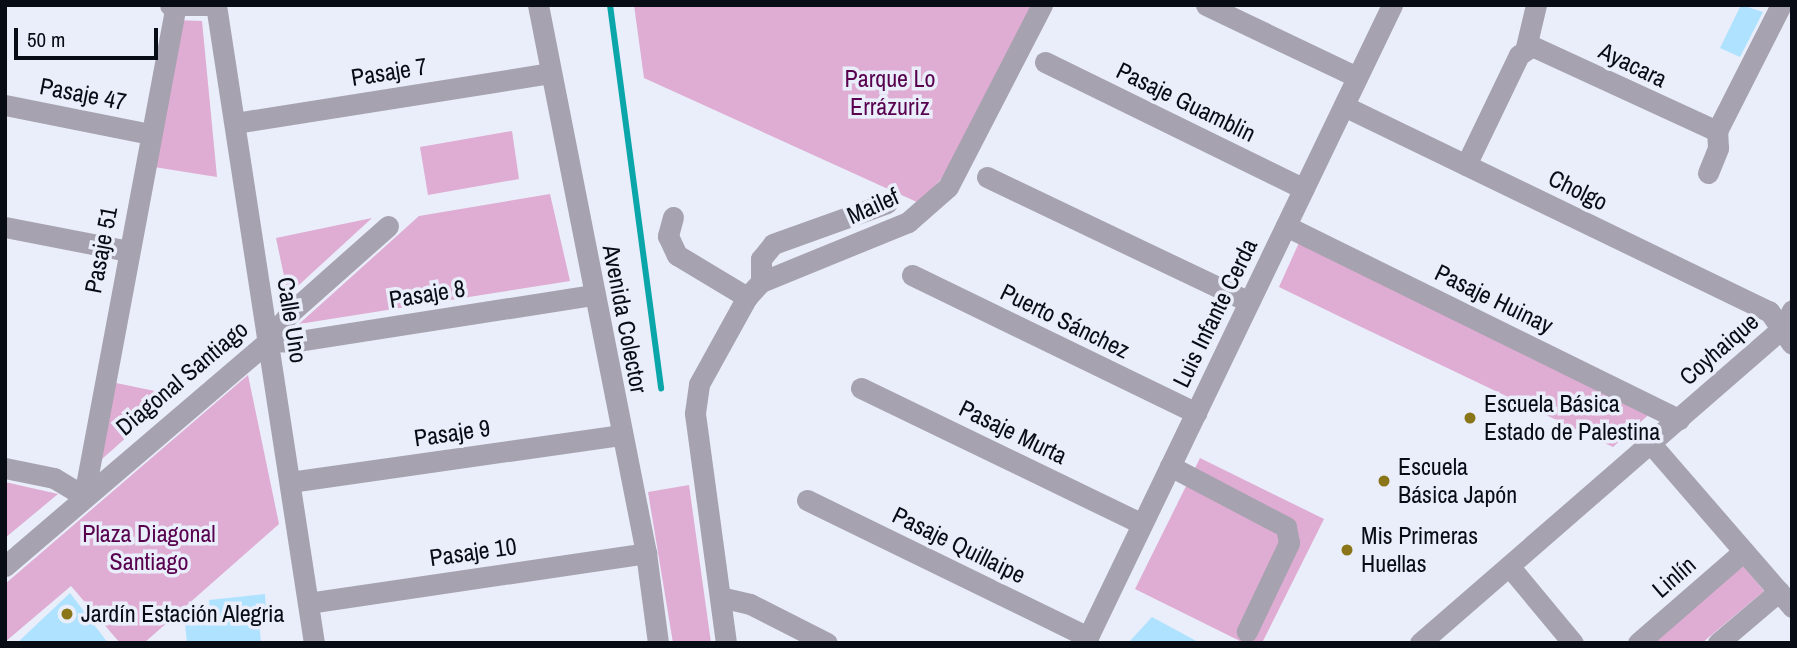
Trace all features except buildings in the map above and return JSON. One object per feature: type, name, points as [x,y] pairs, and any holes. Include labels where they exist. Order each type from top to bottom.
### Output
[{"type":"street","points":[[172,10],[215,5]]},
{"type":"street","name":"Calle Uno","points":[[215,5],[314,643]]},
{"type":"street","name":"Avenida Colector","points":[[538,5],[593,295],[646,552],[659,643]]},
{"type":"street","name":"Mailef","points":[[754,289],[908,222],[935,201],[958,174],[1042,5]]},
{"type":"street","points":[[1206,5],[1357,77]]},
{"type":"street","name":"Luis Infante Cerda","points":[[1086,640],[1392,5]]},
{"type":"street","points":[[1466,165],[1526,47],[1536,5]]},
{"type":"street","points":[[1708,173],[1718,148],[1717,131],[1725,125],[1781,5]]},
{"type":"street","name":"Pasaje 51","points":[[84,496],[172,10]]},
{"type":"street","name":"Ayacara","points":[[1526,47],[1537,47],[1717,131]]},
{"type":"street","name":"Pasaje Guamblin","points":[[1045,62],[1304,189]]},
{"type":"street","name":"Pasaje 7","points":[[235,123],[551,73]]},
{"type":"street","name":"Pasaje 47","points":[[5,105],[150,134]]},
{"type":"street","name":"Cholgo","points":[[1343,106],[1763,308],[1789,328]]},
{"type":"street","points":[[987,177],[1249,302]]},
{"type":"street","points":[[726,643],[695,413],[699,384],[754,289],[761,259],[773,244],[887,203]]},
{"type":"street","points":[[673,217],[668,236],[677,255],[754,289]]},
{"type":"street","name":"Diagonal Santiago","points":[[5,566],[268,341],[290,313],[388,226]]},
{"type":"street","name":"Pasaje Huinay","points":[[1286,226],[1679,419]]},
{"type":"street","points":[[6,233],[128,251]]},
{"type":"street","name":"Puerto Sánchez","points":[[912,275],[1196,413]]},
{"type":"street","name":"Pasaje 8","points":[[268,341],[292,342],[593,295]]},
{"type":"street","name":"Coyhaique","points":[[1420,643],[1679,419],[1789,328]]},
{"type":"street","name":"Pasaje Murta","points":[[861,388],[1142,524]]},
{"type":"street","name":"Pasaje 9","points":[[290,482],[622,435]]},
{"type":"street","points":[[1651,444],[1785,599],[1718,643]]},
{"type":"street","points":[[1170,466],[1286,527],[1289,542],[1247,631]]},
{"type":"street","points":[[5,468],[54,478],[84,496]]},
{"type":"street","name":"Pasaje Quillaipe","points":[[807,500],[1086,640]]},
{"type":"street","name":"Linlín","points":[[1637,643],[1744,551]]},
{"type":"street","name":"Pasaje 10","points":[[308,603],[646,552]]},
{"type":"street","points":[[1509,566],[1573,643]]},
{"type":"street","points":[[720,597],[750,604],[827,643]]},
{"type":"green space","name":"Parque Lo Errázuriz","points":[[634,5],[1032,5],[954,165],[919,203],[644,78]]},
{"type":"green space","points":[[175,20],[202,21],[217,177],[154,167]]},
{"type":"green space","points":[[512,131],[519,179],[428,195],[420,147]]},
{"type":"green space","points":[[550,194],[570,281],[299,324],[419,216]]},
{"type":"green space","points":[[372,218],[288,295],[276,238]]},
{"type":"green space","points":[[1302,236],[1655,409],[1613,447],[1279,287]]},
{"type":"green space","name":"Plaza Diagonal Santiago","points":[[248,375],[279,524],[144,643],[120,643],[71,586],[5,642],[5,584]]},
{"type":"green space","points":[[116,383],[174,395],[93,467]]},
{"type":"green space","points":[[1200,458],[1324,519],[1262,643],[1244,643],[1135,589]]},
{"type":"green space","points":[[5,482],[58,494],[5,538]]},
{"type":"green space","points":[[689,485],[711,643],[673,643],[648,492]]},
{"type":"green space","points":[[1741,563],[1764,591],[1702,643],[1646,643]]},
{"type":"waterway","points":[[610,5],[661,389]]},
{"type":"place","name":"Escuela Básica Estado de Palestina","points":[[1470,418]]},
{"type":"place","name":"Escuela Básica Japón","points":[[1384,481]]},
{"type":"place","name":"Mis Primeras Huellas","points":[[1347,550]]},
{"type":"place","name":"Jardín Estación Alegria","points":[[67,614]]}]
